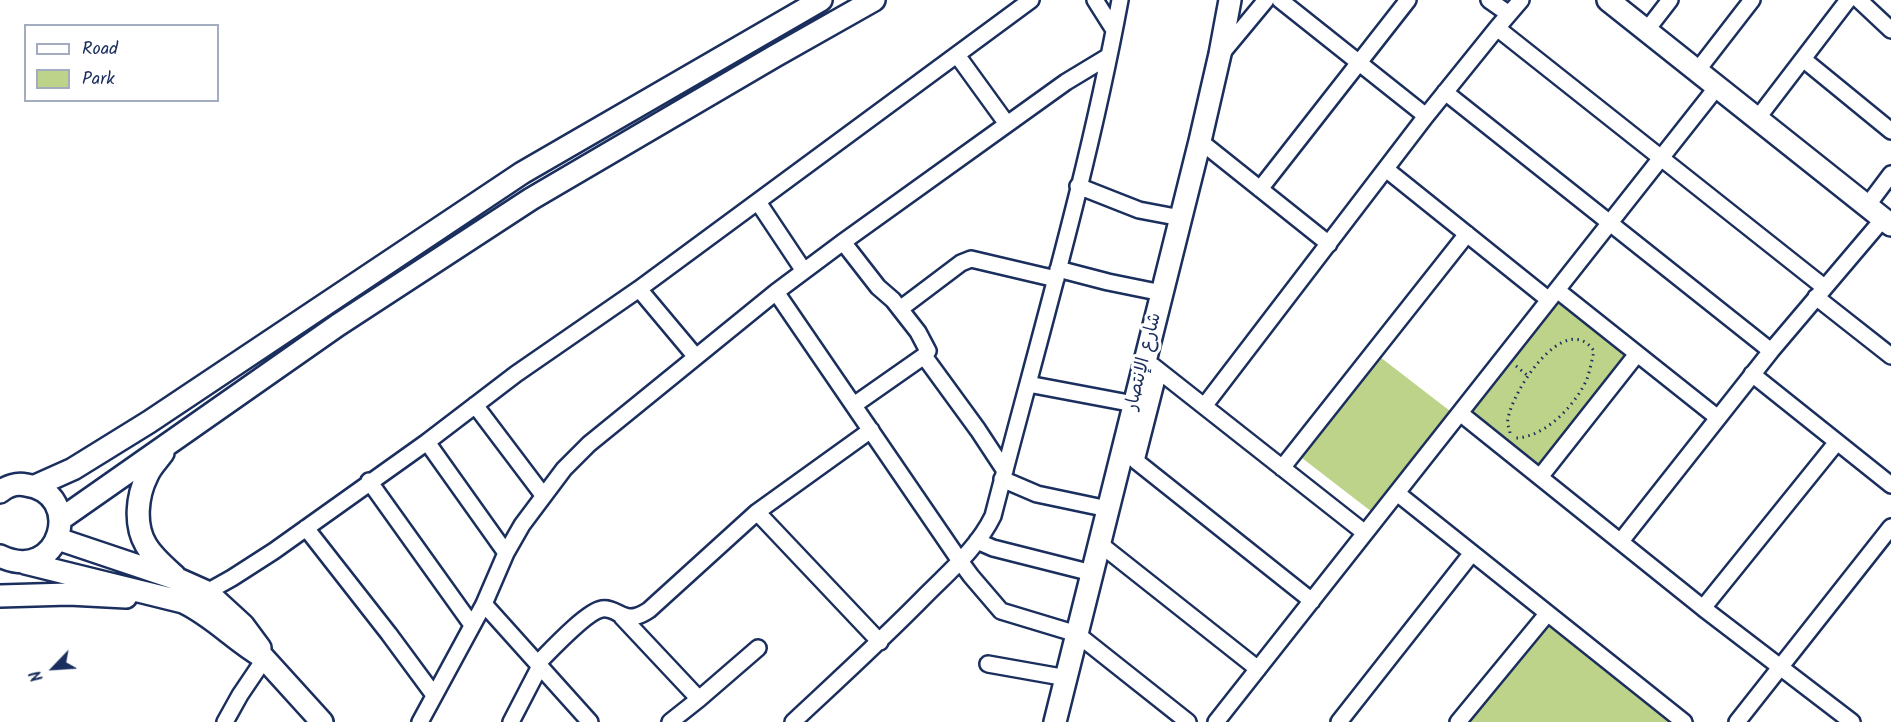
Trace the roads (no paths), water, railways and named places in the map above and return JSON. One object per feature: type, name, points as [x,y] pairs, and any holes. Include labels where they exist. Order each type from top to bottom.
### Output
[{"type":"main road","points":[[35,486],[73,469],[149,422],[522,173],[821,0]]},
{"type":"main road","points":[[25,563],[45,556],[60,529],[175,437],[338,324],[531,199],[874,0]]},
{"type":"main road","name":"شارع الإنتصار","points":[[1055,722],[1134,404],[1152,365],[1162,293],[1200,141],[1230,0]]},
{"type":"main road","points":[[1608,0],[1887,222]]},
{"type":"main road","points":[[175,437],[147,475],[138,500],[138,523],[145,544],[180,580]]},
{"type":"main road","points":[[2,488],[20,484],[35,486],[53,499],[60,529]]},
{"type":"main road","points":[[60,529],[207,592],[243,625],[264,658]]},
{"type":"main road","points":[[0,556],[12,562],[25,563],[183,602],[204,613],[264,658],[322,722]]},
{"type":"main road","points":[[0,596],[69,594],[183,602]]},
{"type":"street","points":[[207,592],[232,578],[306,528],[369,481],[427,442],[1031,0]]},
{"type":"street","points":[[1095,0],[1114,30]]},
{"type":"street","points":[[793,722],[880,642],[960,561],[985,532],[993,516],[1057,274],[1110,56],[1120,0]]},
{"type":"street","points":[[1220,54],[1266,0]]},
{"type":"street","points":[[1280,0],[1426,116]]},
{"type":"street","points":[[1260,189],[1408,0]]},
{"type":"street","points":[[1489,0],[1509,14]]},
{"type":"street","points":[[1205,405],[1387,170],[1426,116],[1521,0]]},
{"type":"street","points":[[1646,30],[1670,0]]},
{"type":"street","points":[[1697,71],[1752,0]]},
{"type":"street","points":[[1757,119],[1848,0]]},
{"type":"street","points":[[1859,0],[1891,30]]},
{"type":"street","points":[[1497,27],[1661,158],[1820,292],[1891,356]]},
{"type":"street","points":[[957,55],[1007,124]]},
{"type":"street","points":[[421,721],[484,604],[506,553],[522,525],[564,469],[589,444],[776,292],[843,242],[1066,82],[1110,56]]},
{"type":"street","points":[[1803,59],[1891,131]]},
{"type":"street","points":[[1216,722],[1717,87]]},
{"type":"street","points":[[1446,92],[1771,351]]},
{"type":"street","points":[[1200,141],[1329,244]]},
{"type":"street","points":[[1387,170],[1467,234],[1637,354],[1718,418]]},
{"type":"street","points":[[1867,206],[1891,174]]},
{"type":"street","points":[[1078,186],[1139,210],[1181,218]]},
{"type":"street","points":[[758,202],[804,272]]},
{"type":"street","points":[[1621,541],[1752,374],[1820,292],[1887,222]]},
{"type":"street","points":[[1282,468],[1467,234]]},
{"type":"street","points":[[843,242],[878,287],[893,300],[924,341],[928,351],[854,405]]},
{"type":"street","points":[[900,309],[961,263],[971,259],[1162,293]]},
{"type":"street","points":[[639,289],[696,357]]},
{"type":"street","points":[[776,292],[960,561],[1001,610],[1077,634],[1188,722]]},
{"type":"street","points":[[1540,477],[1637,354]]},
{"type":"street","points":[[924,356],[978,430],[1004,475],[1037,494],[1108,509]]},
{"type":"street","points":[[1312,601],[1136,461],[1152,365],[1365,534]]},
{"type":"street","points":[[1752,374],[1891,485]]},
{"type":"street","points":[[1028,384],[1134,404]]},
{"type":"street","points":[[475,405],[543,495]]},
{"type":"street","points":[[1460,413],[1780,668],[1852,722]]},
{"type":"street","points":[[622,617],[636,617],[649,609],[757,512],[871,430]]},
{"type":"street","points":[[427,442],[506,553]]},
{"type":"street","points":[[1704,608],[1837,442]]},
{"type":"street","points":[[369,481],[472,625]]},
{"type":"street","points":[[1397,493],[1684,722]]},
{"type":"street","points":[[757,512],[880,642]]},
{"type":"street","points":[[306,528],[434,695]]},
{"type":"street","points":[[1737,722],[1888,536]]},
{"type":"street","points":[[977,541],[993,548],[1092,573]]},
{"type":"street","points":[[1100,544],[1258,669]]},
{"type":"street","points":[[1339,722],[1472,553]]},
{"type":"street","points":[[484,604],[590,722]]},
{"type":"street","points":[[511,722],[539,664],[558,642],[600,609],[609,609],[622,617],[699,699]]},
{"type":"street","points":[[1458,722],[1547,614]]},
{"type":"street","points":[[670,722],[758,648]]},
{"type":"street","points":[[225,722],[264,658]]},
{"type":"street","points":[[988,664],[1066,678]]}]
